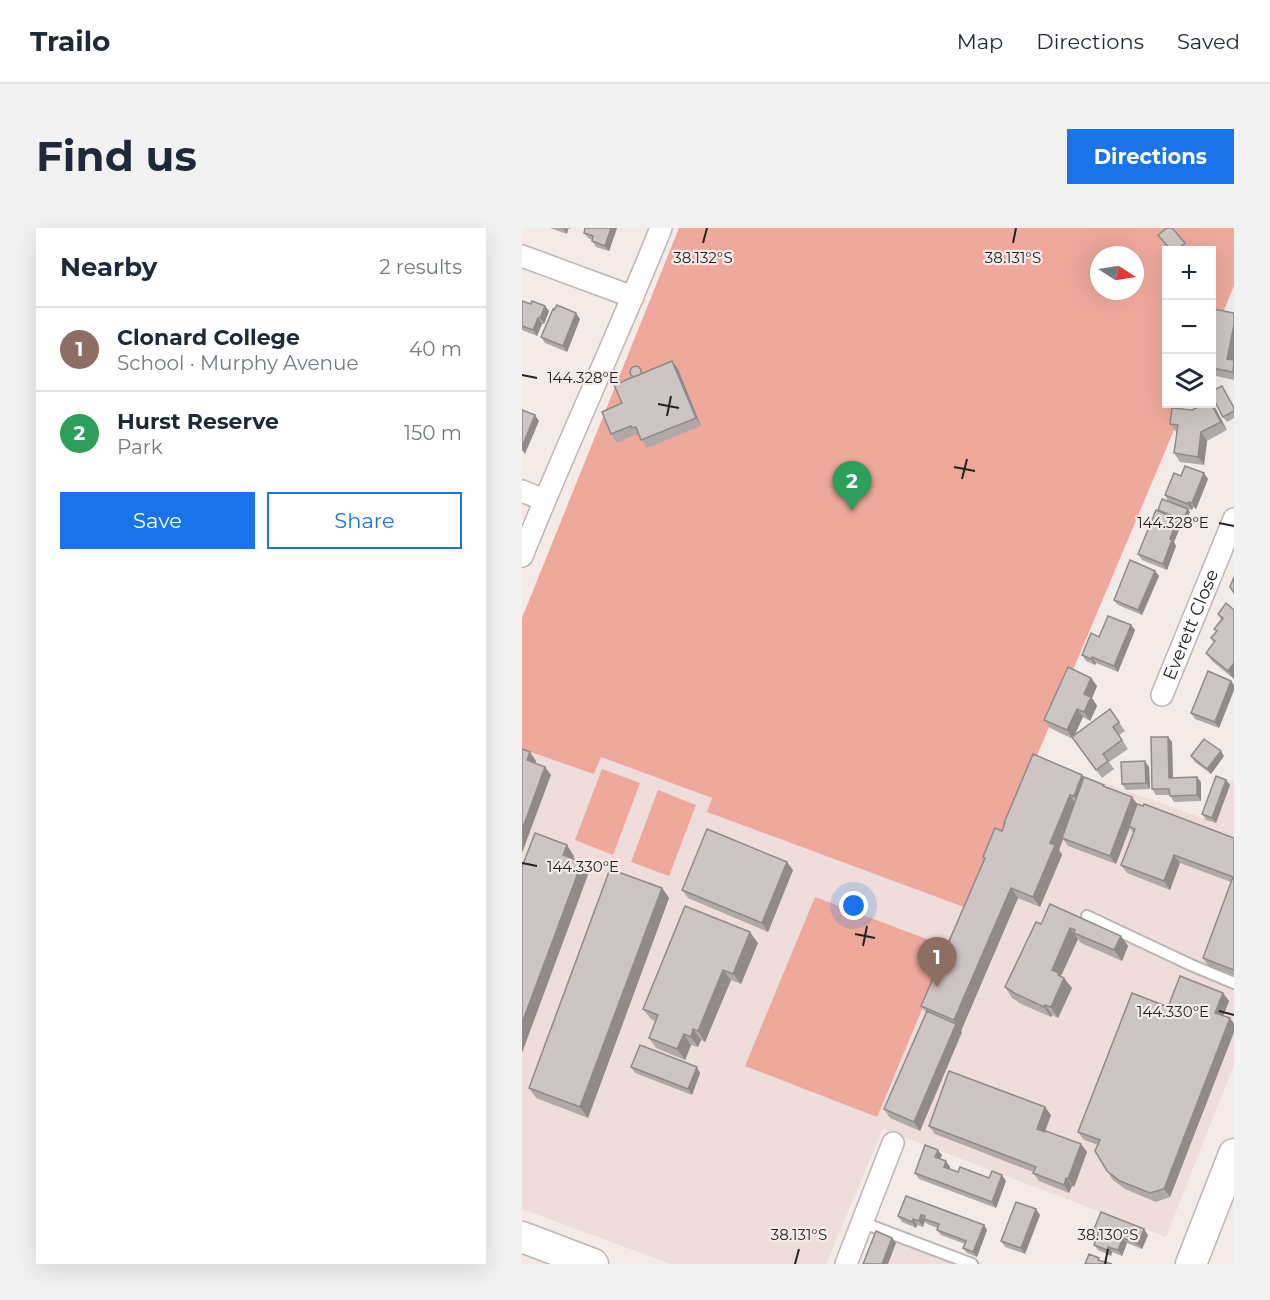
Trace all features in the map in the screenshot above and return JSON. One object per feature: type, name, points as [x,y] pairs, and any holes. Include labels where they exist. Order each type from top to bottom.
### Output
[{"type":"street","points":[[522,556],[662,228]]},
{"type":"street","points":[[522,256],[633,297]]},
{"type":"street","points":[[522,492],[544,500]]},
{"type":"street","name":"Everett Close","points":[[1162,695],[1234,519]]},
{"type":"street","points":[[846,1264],[892,1143]]},
{"type":"street","points":[[1191,1264],[1234,1154]]},
{"type":"street","points":[[522,1237],[559,1258],[593,1264]]},
{"type":"lane","points":[[1087,916],[1234,983]]},
{"type":"lane","points":[[861,1222],[972,1264]]},
{"type":"shaded area","points":[[679,228],[1234,228],[1234,286],[1216,329],[1216,246],[1162,246],[1162,408],[1183,408],[972,910],[707,812],[712,798],[601,757],[594,774],[522,749],[522,618]]},
{"type":"shaded area","points":[[522,749],[594,774],[601,757],[712,798],[708,812],[1035,758],[1205,819],[1221,777],[1234,782],[1234,1065],[1166,1237],[883,1129],[826,1264],[671,1264],[522,1209]]},
{"type":"shaded area","points":[[602,769],[640,783],[613,855],[575,840]]},
{"type":"shaded area","points":[[658,790],[696,805],[669,876],[631,862]]},
{"type":"shaded area","points":[[815,897],[948,947],[877,1117],[745,1066]]},
{"type":"shaded area","points":[[885,1226],[984,1264],[869,1264]]},
{"type":"building","points":[[585,228],[611,228],[605,246],[592,241],[593,236],[584,233]]},
{"type":"building","points":[[1167,228],[1172,228],[1185,243],[1181,246],[1168,246],[1158,235]]},
{"type":"building","points":[[522,301],[531,304],[532,301],[545,306],[533,330],[522,326]]},
{"type":"building","points":[[557,305],[576,313],[563,346],[541,337]]},
{"type":"building","points":[[1216,310],[1234,313],[1234,325],[1227,359],[1234,360],[1233,372],[1216,369]]},
{"type":"building","points":[[672,361],[696,418],[641,440],[636,427],[631,426],[611,434],[602,412],[622,403],[614,385]]},
{"type":"building","points":[[639,367],[641,374],[633,377],[630,373],[631,368]]},
{"type":"building","points":[[1222,386],[1234,408],[1234,411],[1223,417],[1216,404],[1216,389]]},
{"type":"building","points":[[1172,408],[1192,410],[1213,408],[1221,422],[1201,432],[1198,457],[1174,453],[1178,425],[1170,424]]},
{"type":"building","points":[[522,410],[535,415],[522,447]]},
{"type":"building","points":[[1185,466],[1204,473],[1192,503],[1188,504],[1165,495],[1174,473],[1181,476]]},
{"type":"building","points":[[1162,499],[1188,509],[1183,520],[1158,510]]},
{"type":"building","points":[[1156,510],[1177,519],[1163,564],[1138,554]]},
{"type":"building","points":[[1130,560],[1155,571],[1138,610],[1114,600]]},
{"type":"building","points":[[1234,577],[1234,593],[1230,587]]},
{"type":"building","points":[[1226,603],[1234,610],[1234,663],[1228,671],[1206,653],[1215,641],[1211,638],[1217,631],[1214,629],[1223,618],[1218,614]]},
{"type":"building","points":[[1108,616],[1131,625],[1114,666],[1082,655],[1091,633],[1099,637]]},
{"type":"building","points":[[1068,667],[1091,678],[1084,694],[1091,697],[1084,712],[1077,709],[1067,730],[1044,720]]},
{"type":"building","points":[[1208,671],[1231,681],[1215,722],[1191,713]]},
{"type":"building","points":[[1110,709],[1119,722],[1113,727],[1122,740],[1103,754],[1108,761],[1096,770],[1072,737]]},
{"type":"building","points":[[1151,737],[1168,737],[1169,778],[1197,777],[1197,795],[1170,796],[1169,789],[1152,789]]},
{"type":"building","points":[[1204,739],[1221,751],[1207,769],[1191,756]]},
{"type":"building","points":[[522,749],[530,752],[527,760],[545,767],[522,830]]},
{"type":"building","points":[[1033,754],[1082,775],[1074,796],[1070,795],[1050,843],[1055,845],[1033,897],[1011,888],[954,1020],[921,1006],[985,858],[983,857],[995,828],[1002,831]]},
{"type":"building","points":[[1145,761],[1146,783],[1122,784],[1121,762]]},
{"type":"building","points":[[1216,776],[1226,780],[1212,818],[1202,814]]},
{"type":"building","points":[[1084,777],[1132,797],[1110,856],[1062,838]]},
{"type":"building","points":[[1137,804],[1143,806],[1144,804],[1234,838],[1234,970],[1203,958],[1233,877],[1174,855],[1164,881],[1121,865],[1135,829],[1129,826]]},
{"type":"building","points":[[707,829],[787,862],[762,923],[682,890]]},
{"type":"building","points":[[535,833],[567,845],[563,855],[582,862],[522,1023],[522,867]]},
{"type":"building","points":[[610,869],[662,888],[580,1107],[529,1088]]},
{"type":"building","points":[[1050,904],[1121,936],[1114,950],[1074,933],[1075,930],[1070,928],[1052,970],[1064,978],[1051,1007],[1045,1005],[1044,1007],[1005,987],[1036,922],[1041,924]]},
{"type":"building","points":[[685,906],[750,932],[733,974],[723,970],[698,1031],[693,1029],[691,1037],[684,1034],[677,1049],[649,1038],[658,1015],[643,1009]]},
{"type":"building","points":[[1180,976],[1223,993],[1215,1013],[1230,1018],[1164,1189],[1150,1193],[1120,1181],[1107,1171],[1095,1151],[1100,1140],[1078,1132],[1132,993],[1168,1007]]},
{"type":"building","points":[[927,1011],[956,1024],[914,1122],[884,1109]]},
{"type":"building","points":[[640,1045],[697,1067],[688,1089],[631,1067]]},
{"type":"building","points":[[949,1071],[1045,1107],[1037,1129],[1081,1144],[1064,1185],[1033,1173],[1036,1167],[929,1126]]},
{"type":"building","points":[[925,1145],[938,1150],[935,1157],[946,1161],[944,1167],[958,1172],[960,1167],[989,1178],[992,1171],[1002,1175],[992,1202],[915,1173]]},
{"type":"building","points":[[906,1196],[984,1225],[973,1252],[963,1248],[966,1241],[937,1230],[939,1224],[924,1219],[925,1216],[921,1215],[919,1221],[913,1219],[912,1222],[898,1216]]},
{"type":"building","points":[[1016,1202],[1036,1209],[1021,1248],[1001,1241]]},
{"type":"building","points":[[1101,1212],[1144,1229],[1138,1244],[1123,1238],[1118,1250],[1108,1247],[1107,1250],[1094,1245],[1099,1231],[1094,1229]]},
{"type":"building","points":[[876,1231],[892,1238],[882,1264],[863,1264]]},
{"type":"building","points":[[1089,1254],[1099,1258],[1098,1260],[1112,1264],[1085,1264]]},
{"type":"place","name":"Hurst Reserve","points":[[852,511]]},
{"type":"place","name":"Clonard College","points":[[937,987]]}]
